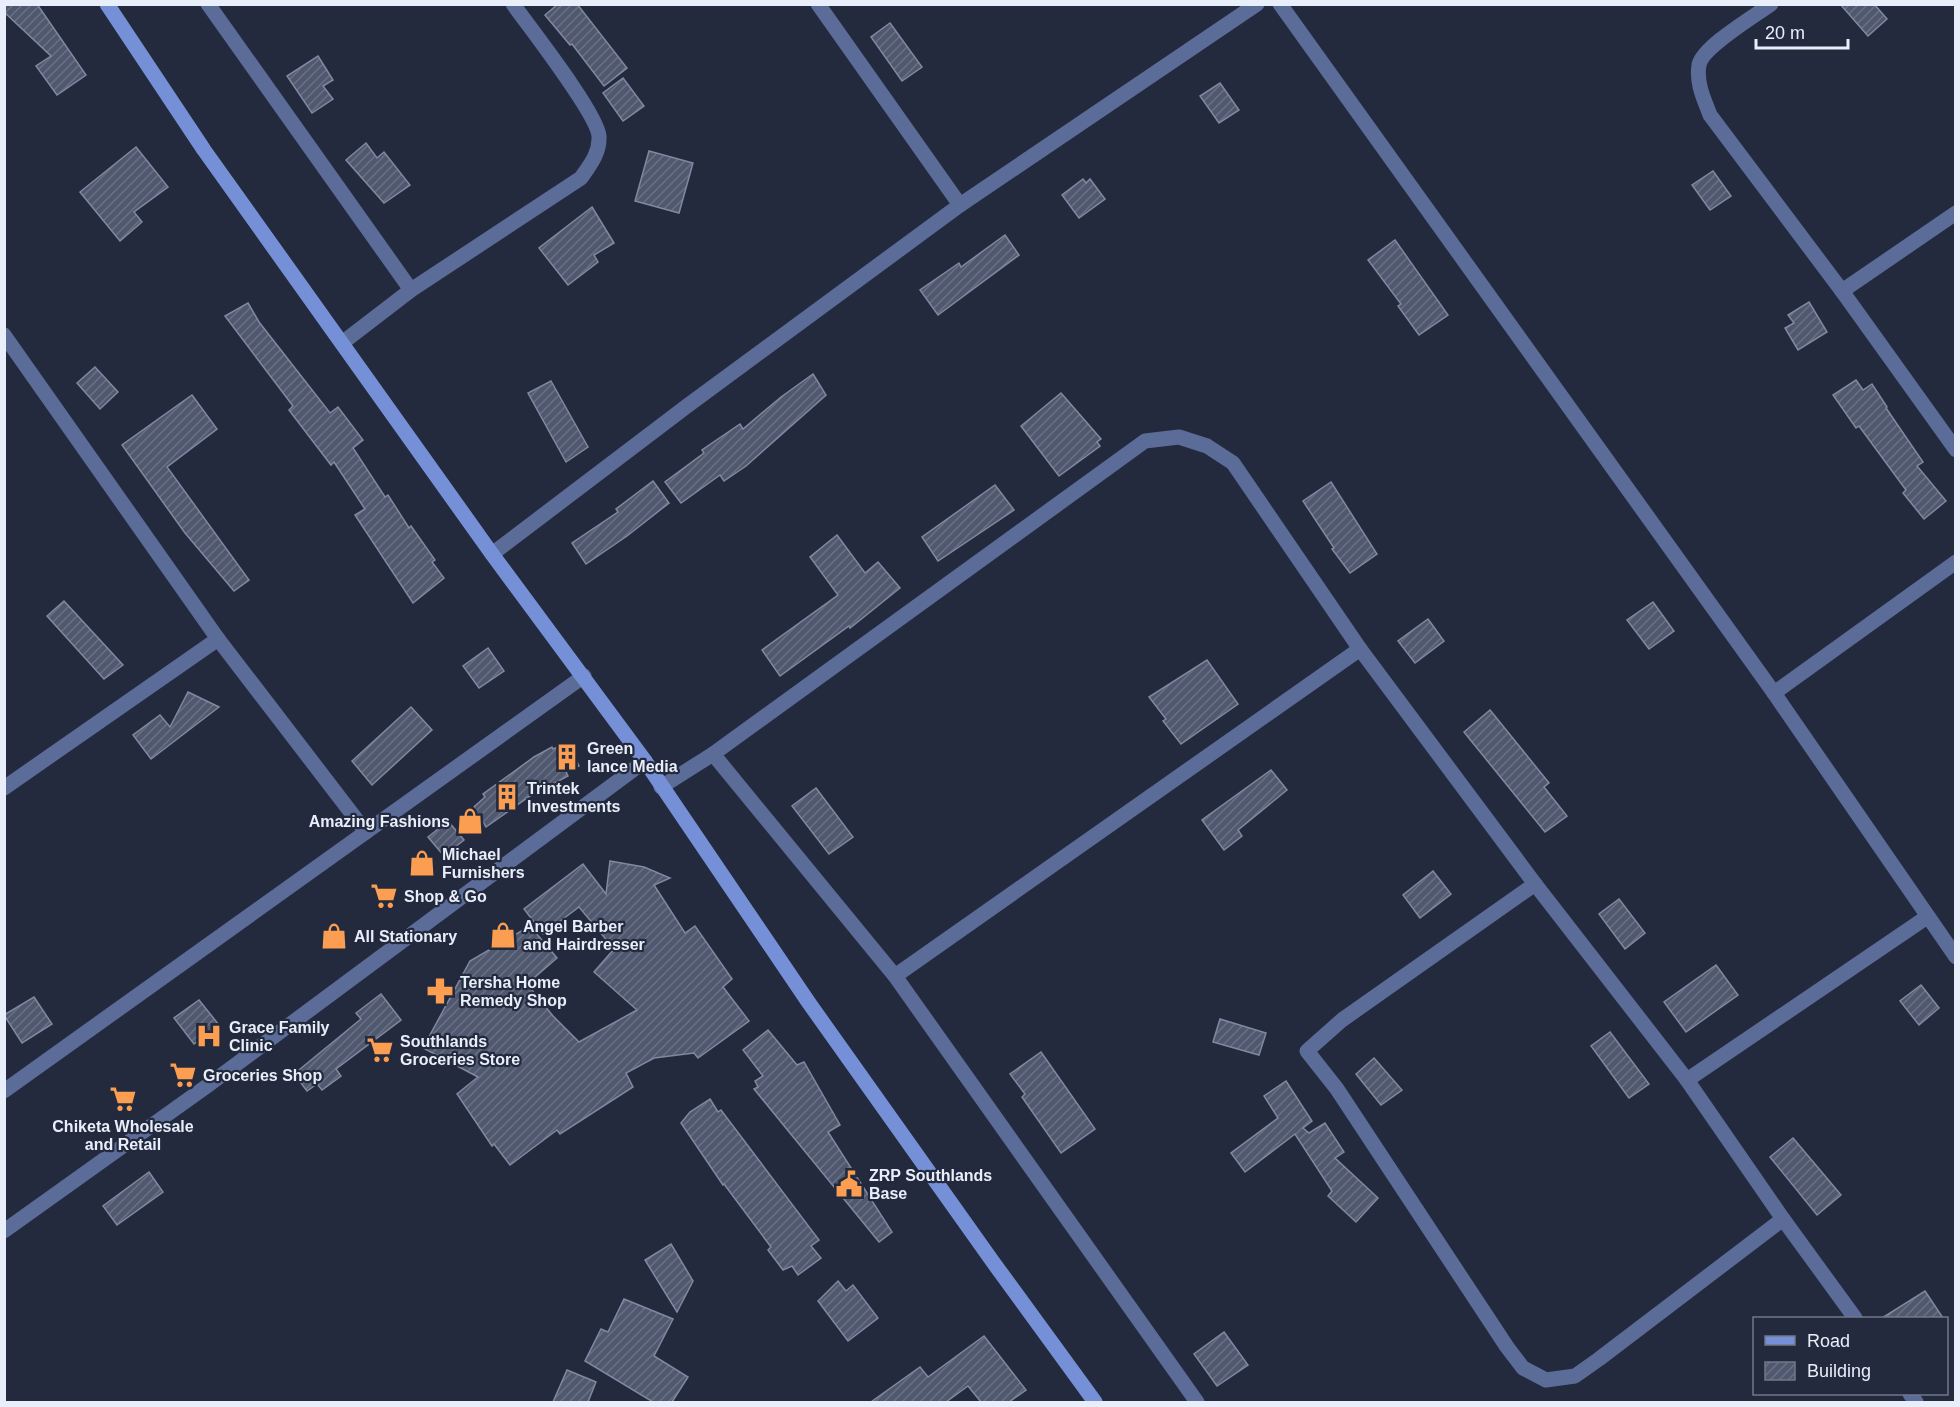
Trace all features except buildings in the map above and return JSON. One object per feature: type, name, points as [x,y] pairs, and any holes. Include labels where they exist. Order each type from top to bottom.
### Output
[{"type":"street","points":[[107,4],[204,150],[492,554],[645,761],[809,1004],[999,1272],[1095,1402]]},
{"type":"street","points":[[208,4],[411,290]]},
{"type":"street","points":[[342,343],[411,290],[581,178],[596,158],[599,135],[589,111],[513,4]]},
{"type":"street","points":[[492,554],[696,399],[960,206],[1257,4]]},
{"type":"street","points":[[1280,4],[1774,693],[1956,957]]},
{"type":"street","points":[[1771,4],[1713,44],[1699,62],[1699,87],[1710,115],[1842,291],[1956,450]]},
{"type":"street","points":[[821,5],[960,206]]},
{"type":"street","points":[[1842,291],[1956,213]]},
{"type":"street","points":[[4,335],[218,639],[366,832]]},
{"type":"street","points":[[661,787],[713,754],[1145,441],[1179,437],[1207,446],[1233,463],[1360,649],[1535,884],[1687,1080],[1783,1220],[1853,1317]]},
{"type":"street","points":[[1774,693],[1956,562]]},
{"type":"street","points":[[4,788],[218,639]]},
{"type":"street","points":[[895,976],[1360,649]]},
{"type":"street","points":[[4,1091],[584,676]]},
{"type":"street","points":[[713,754],[895,976],[1197,1402]]},
{"type":"street","points":[[4,1231],[207,1086],[645,761]]},
{"type":"street","points":[[1535,884],[1342,1020],[1307,1051],[1337,1089],[1507,1347],[1523,1368],[1546,1380],[1575,1376],[1783,1220]]},
{"type":"street","points":[[1687,1080],[1927,917]]},
{"type":"place","name":"Green lance Media","points":[[567,757]]},
{"type":"place","name":"Trintek Investments","points":[[507,797]]},
{"type":"place","name":"Amazing Fashions","points":[[470,821]]},
{"type":"place","name":"Michael Furnishers","points":[[422,863]]},
{"type":"place","name":"Shop & Go","points":[[384,896]]},
{"type":"place","name":"Angel Barber and Hairdresser","points":[[503,935]]},
{"type":"place","name":"All Stationary","points":[[334,936]]},
{"type":"place","name":"Tersha Home Remedy Shop","points":[[440,991]]},
{"type":"place","name":"Grace Family Clinic","points":[[209,1036]]},
{"type":"place","name":"Southlands Groceries Store","points":[[380,1050]]},
{"type":"place","name":"Groceries Shop","points":[[183,1075]]},
{"type":"place","name":"Chiketa Wholesale and Retail","points":[[123,1099]]},
{"type":"place","name":"ZRP Southlands Base","points":[[849,1184]]}]
